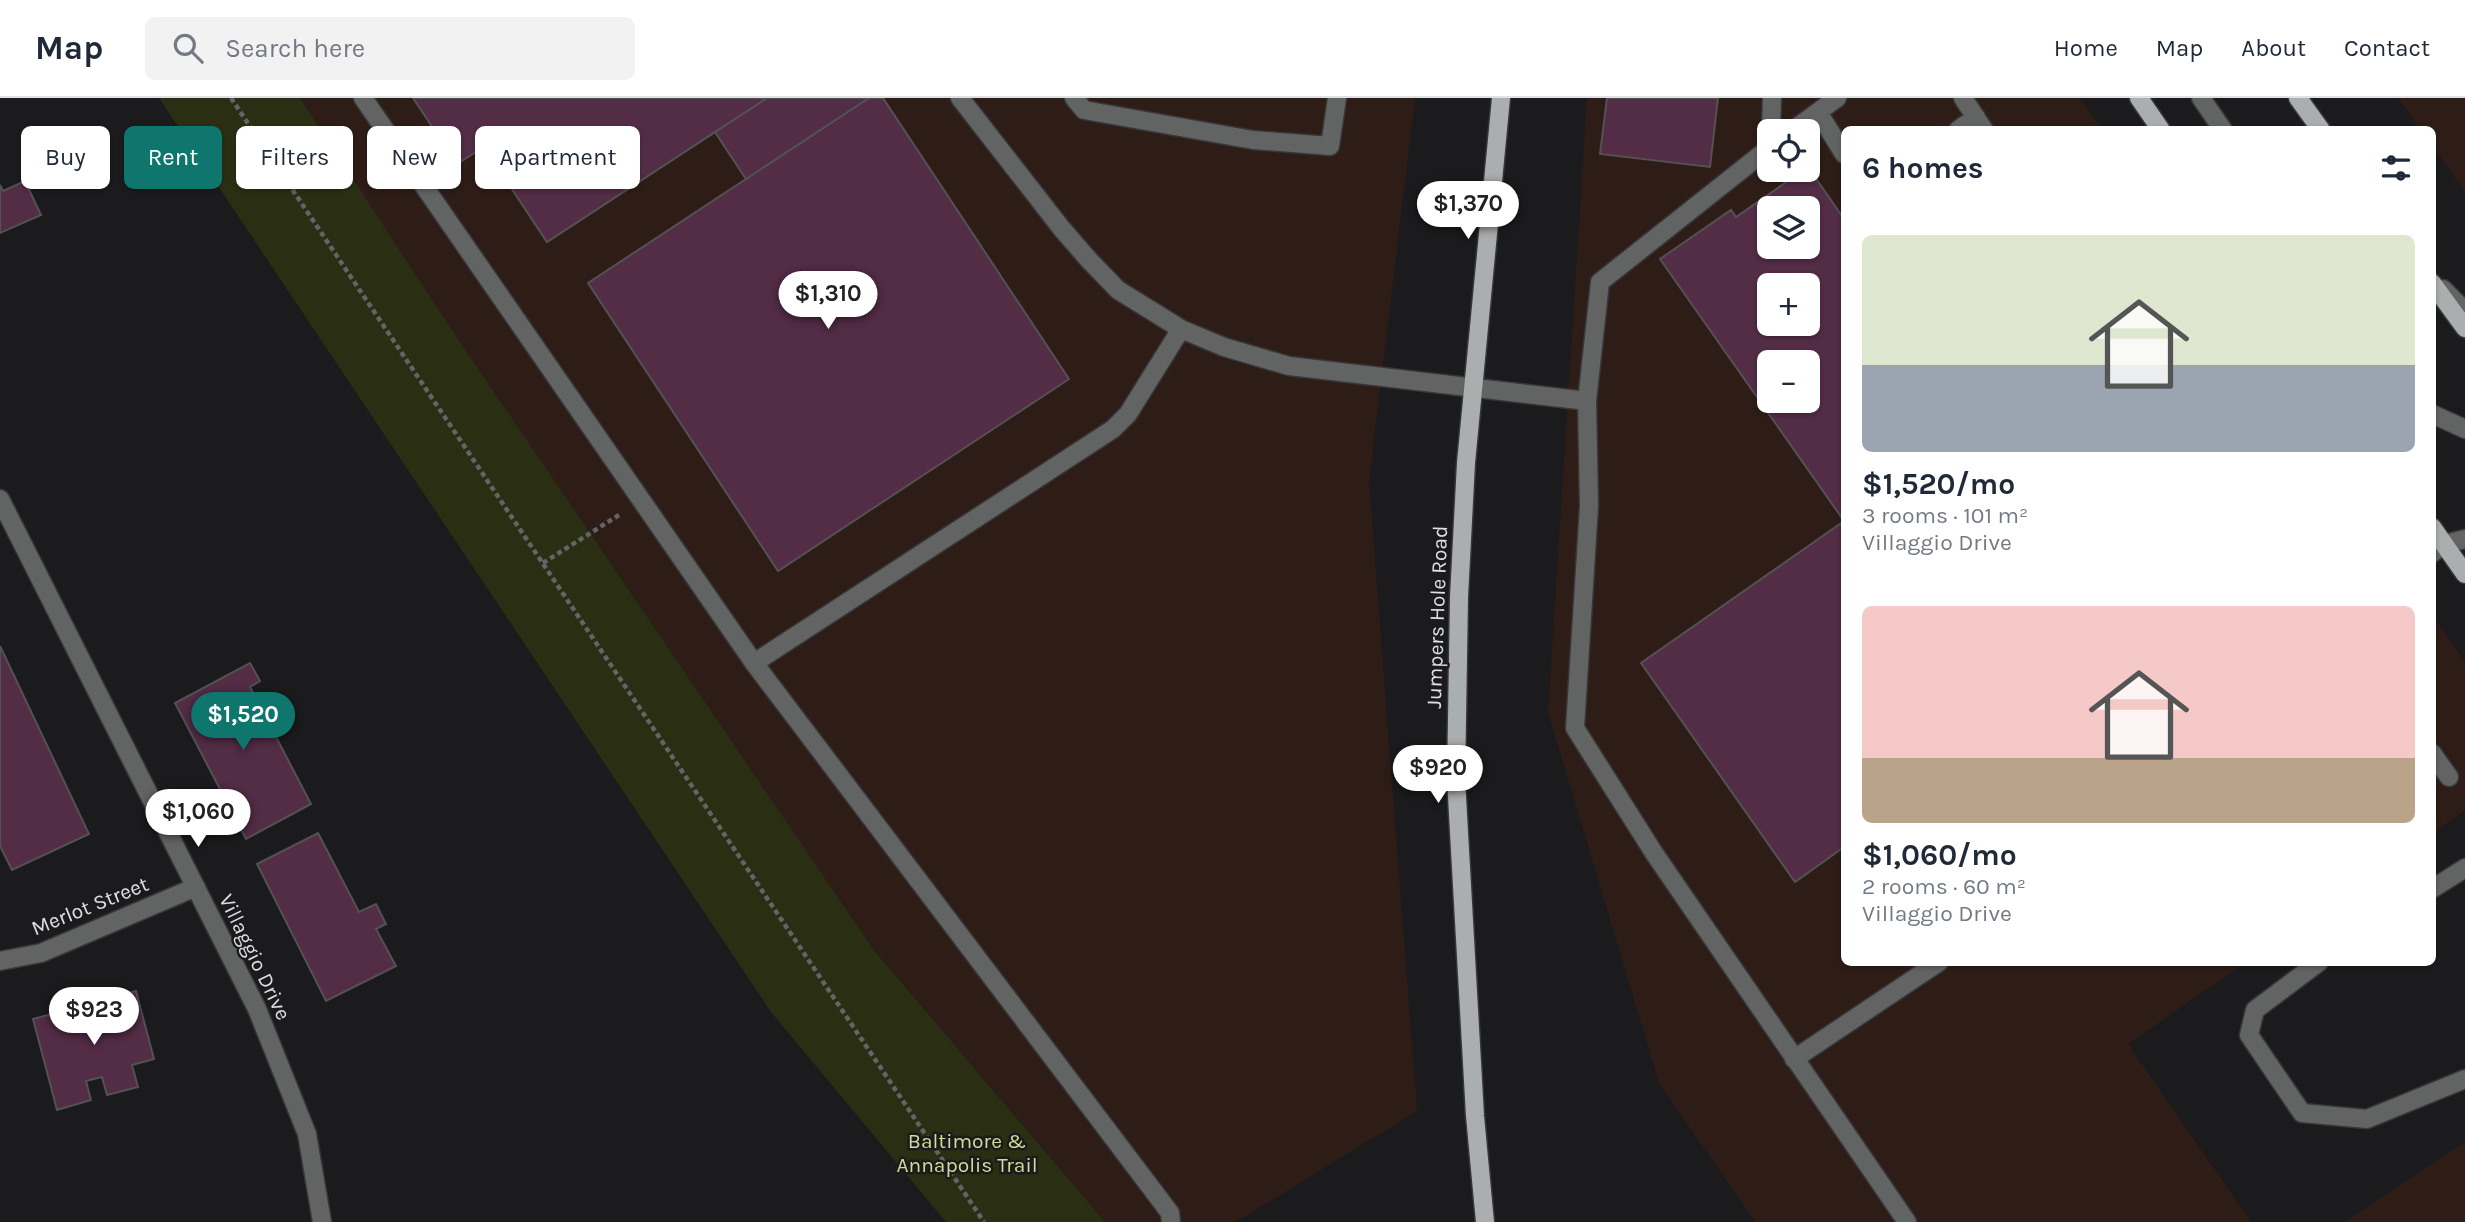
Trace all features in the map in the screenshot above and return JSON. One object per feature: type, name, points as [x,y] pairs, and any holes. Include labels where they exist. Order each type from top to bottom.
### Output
[{"type":"main road","name":"Jumpers Hole Road","points":[[1486,1222],[1475,1116],[1456,779],[1459,597],[1472,388],[1501,98]]},
{"type":"main road","points":[[2139,98],[2158,126]]},
{"type":"main road","points":[[2298,98],[2318,126]]},
{"type":"main road","points":[[2436,287],[2465,328]]},
{"type":"main road","points":[[2439,548],[2465,574]]},
{"type":"street","points":[[363,98],[754,663],[1156,1193],[1170,1213],[1171,1222]]},
{"type":"street","points":[[960,98],[1089,260],[1118,290],[1181,329],[1224,347],[1289,366],[1587,401]]},
{"type":"street","points":[[1074,98],[1084,110],[1253,140],[1330,146],[1337,98]]},
{"type":"street","points":[[1771,119],[1772,98]]},
{"type":"street","points":[[1808,119],[1837,98]]},
{"type":"street","points":[[1963,98],[1980,123]]},
{"type":"street","points":[[2201,98],[2220,126]]},
{"type":"street","points":[[1818,112],[1841,149]]},
{"type":"street","points":[[1757,158],[1600,282],[1587,401],[1589,506],[1575,728],[1654,853],[1907,1222]]},
{"type":"street","points":[[2436,285],[2465,311]]},
{"type":"street","points":[[754,663],[1113,429],[1128,414],[1181,329]]},
{"type":"street","points":[[2436,416],[2465,429]]},
{"type":"street","name":"Villaggio Drive","points":[[0,499],[257,1009],[307,1134],[322,1222]]},
{"type":"street","points":[[2439,548],[2465,539]]},
{"type":"street","points":[[2436,759],[2449,777]]},
{"type":"street","points":[[2436,887],[2465,869]]},
{"type":"street","name":"Merlot Street","points":[[0,961],[41,953],[196,887]]},
{"type":"street","points":[[1794,1059],[1933,966]]},
{"type":"street","points":[[2314,966],[2255,1010],[2249,1035],[2302,1113],[2367,1119],[2465,1079]]},
{"type":"path","points":[[231,98],[984,1222]]},
{"type":"path","points":[[542,562],[641,501]]},
{"type":"shaded area","points":[[300,98],[1415,98],[1369,482],[1417,1111],[1236,1222],[1105,1222],[873,949],[456,336],[353,179],[353,126],[318,126]]},
{"type":"shaded area","points":[[1587,98],[2080,98],[2100,126],[1841,126],[1841,966],[2241,966],[2128,1044],[2251,1222],[1755,1222],[1659,1083],[1548,712]]},
{"type":"shaded area","points":[[2398,98],[2465,98],[2465,192],[2436,151],[2436,126],[2418,126]]},
{"type":"shaded area","points":[[2436,621],[2465,662],[2465,810],[2436,831]]},
{"type":"shaded area","points":[[2465,1142],[2465,1222],[2344,1222]]},
{"type":"green space","name":"Baltimore & Annapolis Trail","points":[[159,98],[300,98],[318,126],[236,126],[236,189],[353,189],[353,179],[456,336],[873,949],[1105,1222],[946,1222],[771,1012],[220,189],[222,126],[178,126]]},
{"type":"building","points":[[413,98],[767,98],[640,181],[640,126],[475,126],[475,153],[461,161],[461,126],[432,126]]},
{"type":"building","points":[[767,98],[869,98],[746,179],[715,132]]},
{"type":"building","points":[[869,98],[883,98],[1069,379],[778,571],[588,283]]},
{"type":"building","points":[[1607,98],[1718,98],[1710,167],[1600,154]]},
{"type":"building","points":[[1786,182],[1818,182],[1841,215],[1841,517],[1768,413],[1820,413],[1820,350],[1757,350],[1757,397],[1660,259],[1731,210],[1736,217],[1757,202],[1757,259],[1820,259],[1820,196],[1766,196]]},
{"type":"building","points":[[21,183],[21,189],[29,189],[41,215],[0,233],[0,185],[3,191]]},
{"type":"building","points":[[512,189],[628,189],[547,242]]},
{"type":"building","points":[[1841,523],[1841,849],[1795,882],[1641,663]]},
{"type":"building","points":[[0,646],[89,834],[12,870],[0,846]]},
{"type":"building","points":[[250,663],[260,681],[250,687],[311,804],[246,839],[175,703]]},
{"type":"building","points":[[318,833],[359,912],[376,904],[386,924],[376,929],[396,966],[326,1001],[257,864]]},
{"type":"building","points":[[136,991],[154,1059],[132,1065],[138,1087],[107,1095],[102,1077],[86,1081],[91,1100],[57,1110],[33,1019]]}]
